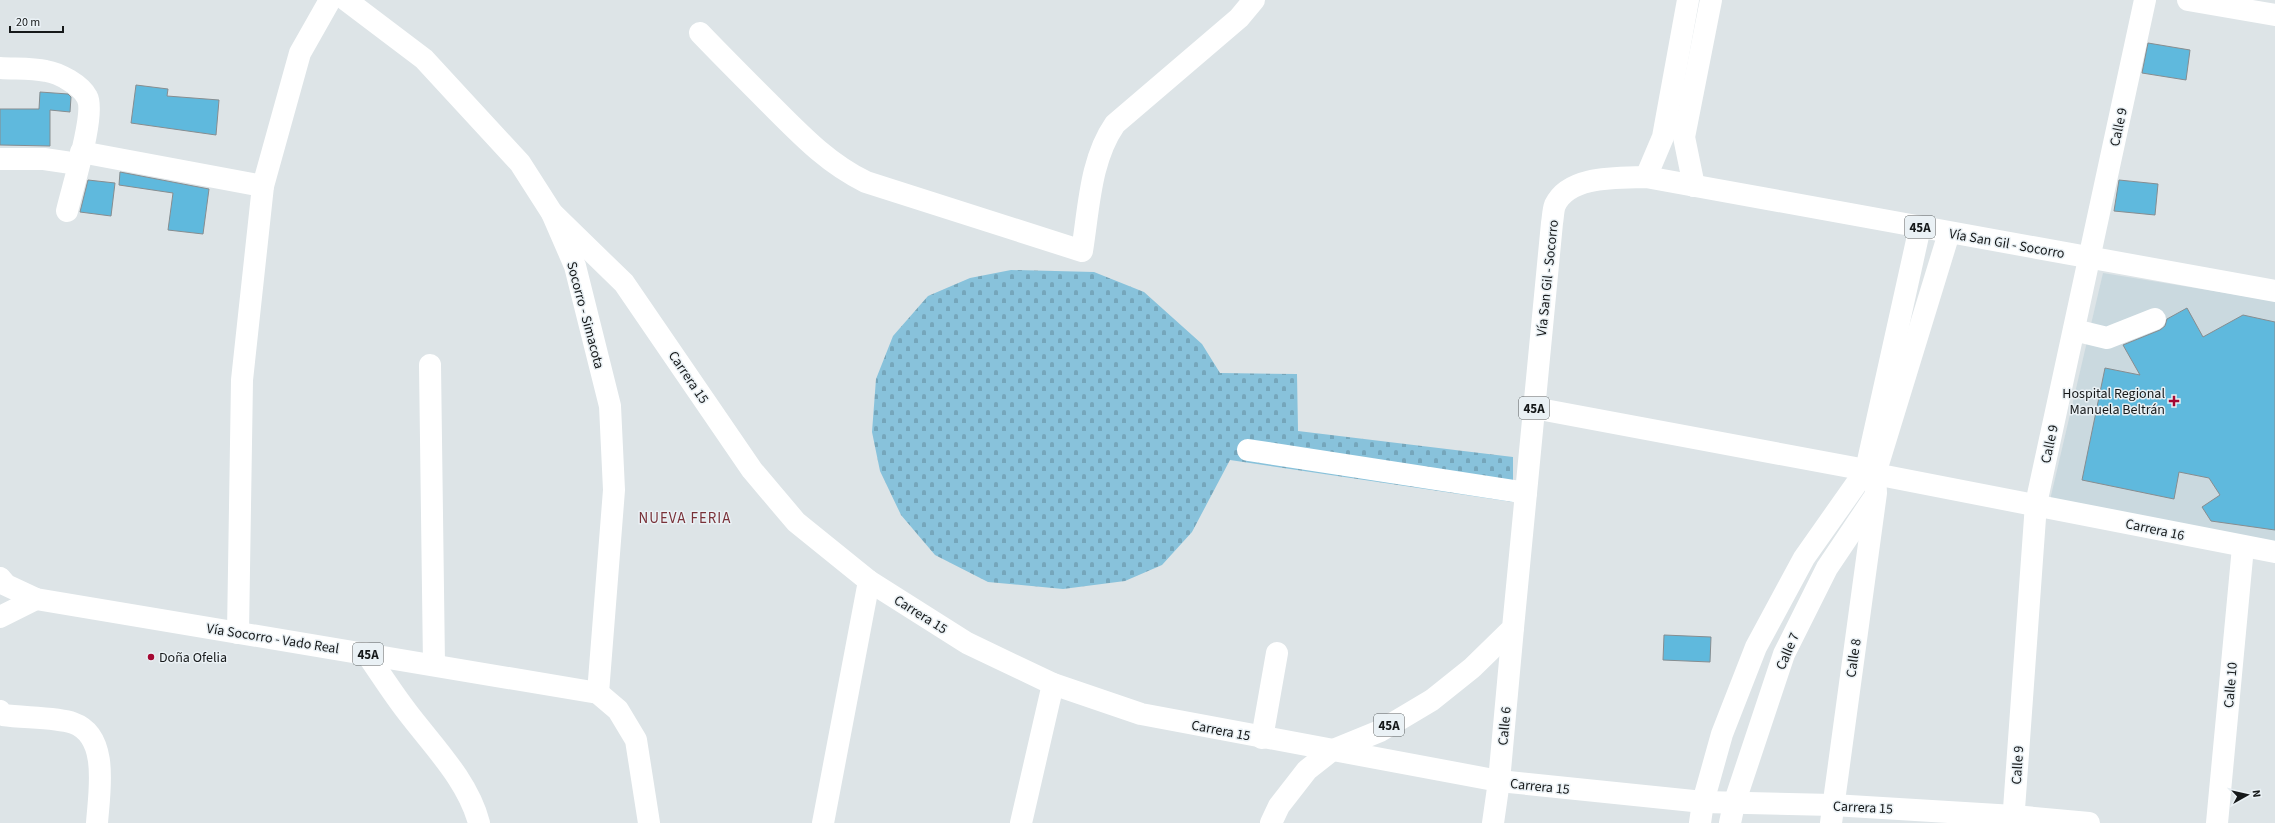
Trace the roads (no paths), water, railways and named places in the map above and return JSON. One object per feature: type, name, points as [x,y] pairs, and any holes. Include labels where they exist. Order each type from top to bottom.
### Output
[{"type":"main road","points":[[238,633],[242,380],[264,186],[300,53],[330,0]]},
{"type":"main road","name":"Socorro - Simacota","points":[[346,0],[424,59],[520,163],[552,213],[575,266],[610,406],[614,490],[598,693]]},
{"type":"main road","points":[[700,33],[791,125],[833,163],[848,173],[866,182],[1082,251],[1095,171],[1108,135],[1115,124],[1239,18],[1254,0]]},
{"type":"main road","points":[[1646,177],[1663,137],[1688,0]]},
{"type":"main road","points":[[1694,186],[1684,137],[1711,0]]},
{"type":"main road","name":"Calle 9","points":[[2014,819],[2036,504],[2090,258],[2144,0]]},
{"type":"main road","points":[[2188,0],[2275,15]]},
{"type":"main road","points":[[0,68],[46,71],[57,74],[80,88],[87,97],[90,107],[80,158],[67,211]]},
{"type":"main road","points":[[0,159],[80,158],[264,186]]},
{"type":"main road","name":"Vía San Gil - Socorro","points":[[1513,628],[1555,205],[1566,191],[1593,180],[1646,177],[2275,291]]},
{"type":"main road","name":"Carrera 15","points":[[552,213],[624,283],[752,470],[796,522],[868,581],[966,643],[1053,684],[1141,714],[1262,738],[1499,781],[1702,813],[1832,814],[2014,819],[2089,823]]},
{"type":"main road","points":[[1872,479],[1920,227]]},
{"type":"main road","points":[[1702,813],[1722,734],[1756,647],[1804,558],[1872,479],[1949,233]]},
{"type":"main road","points":[[2074,330],[2107,338],[2155,319]]},
{"type":"main road","points":[[430,365],[434,664]]},
{"type":"main road","name":"Carrera 16","points":[[1534,408],[1872,479],[2036,504],[2243,547],[2275,552]]},
{"type":"main road","points":[[1248,450],[1526,493]]},
{"type":"main road","name":"Calle 7","points":[[1732,813],[1784,654],[1872,479]]},
{"type":"main road","name":"Calle 8","points":[[1832,814],[1872,479]]},
{"type":"main road","name":"Calle 10","points":[[2217,823],[2243,547]]},
{"type":"main road","name":"Vía Socorro - Vado Real","points":[[0,578],[6,585],[36,599],[434,664],[598,693]]},
{"type":"main road","points":[[823,823],[868,581]]},
{"type":"main road","points":[[0,617],[36,599]]},
{"type":"main road","name":"45A","points":[[1271,823],[1279,806],[1307,770],[1332,751],[1380,730],[1432,700],[1472,668],[1513,628]]},
{"type":"main road","name":"Calle 6","points":[[1493,823],[1499,781],[1513,628]]},
{"type":"main road","points":[[1756,647],[1784,654]]},
{"type":"main road","points":[[366,653],[407,712],[456,774],[474,806],[479,823]]},
{"type":"main road","points":[[1262,738],[1277,653]]},
{"type":"main road","points":[[1021,823],[1053,684]]},
{"type":"main road","points":[[598,693],[618,710],[636,740],[649,823]]},
{"type":"main road","points":[[0,711],[3,715],[25,719],[73,723],[91,736],[96,746],[100,779],[97,823]]},
{"type":"place","name":"Hospital Regional Manuela Beltrán","points":[[2174,401]]},
{"type":"place","name":"Doña Ofelia","points":[[151,657]]},
{"type":"district","name":"NUEVA FERIA","points":[[685,518]]}]
